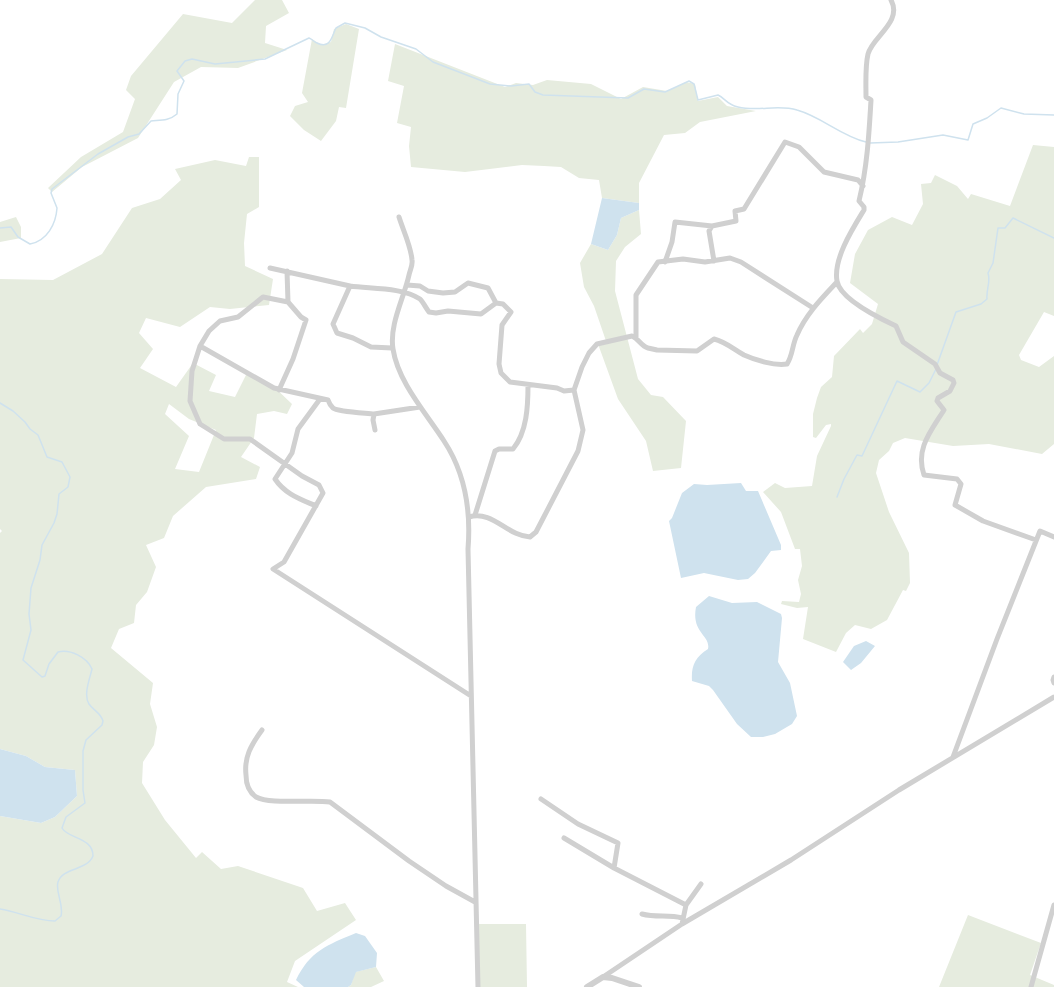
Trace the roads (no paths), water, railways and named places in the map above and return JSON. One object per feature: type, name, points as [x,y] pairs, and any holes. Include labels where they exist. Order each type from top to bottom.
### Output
[{"type":"street","points":[[891,0],[894,11],[891,18],[882,35],[868,52],[866,97],[871,100],[869,140],[866,172],[859,201],[864,207],[864,210],[847,239],[837,267],[837,282],[848,297],[884,321],[896,326],[903,342],[953,380],[954,383],[950,391],[938,398],[937,401],[944,410],[922,449],[920,458],[924,475],[957,479],[961,484],[955,505],[983,521],[1036,540]]},
{"type":"street","points":[[665,262],[672,242],[675,222],[712,226],[736,221],[735,211],[744,209],[785,142],[799,147],[824,172],[858,180],[863,186]]},
{"type":"street","points":[[399,217],[413,261],[393,328],[392,348],[397,366],[420,407],[445,442],[453,459],[465,492],[469,517],[468,549],[478,987]]},
{"type":"street","points":[[712,226],[708,231],[714,261]]},
{"type":"street","points":[[636,338],[636,295],[658,262],[683,259],[706,262],[730,258],[741,262],[813,308]]},
{"type":"street","points":[[270,268],[350,286],[379,287],[420,300],[429,312],[436,313],[448,311],[481,314],[496,303],[503,304],[511,312],[502,325],[499,364],[501,373],[510,382],[557,388],[564,391],[574,390]]},
{"type":"street","points":[[279,390],[293,360],[306,320],[300,317],[288,302],[287,271]]},
{"type":"street","points":[[469,517],[475,515],[487,517],[521,536],[530,537],[536,532],[578,451],[583,430],[574,390],[582,367],[589,353],[597,344],[632,336],[636,338],[643,346],[648,348],[688,352],[696,351],[714,339],[725,342],[744,355],[772,363],[787,364],[792,357],[796,336],[813,308],[837,282]]},
{"type":"street","points":[[407,285],[420,286],[428,292],[443,293],[455,292],[468,283],[488,288],[496,303]]},
{"type":"street","points":[[350,286],[333,324],[334,329],[337,333],[371,346],[392,348]]},
{"type":"street","points":[[288,302],[263,297],[238,317],[220,321],[209,331],[200,346],[192,371],[190,401],[200,424],[224,439],[250,439],[285,465],[319,485],[323,493],[316,506],[284,562],[273,569],[471,696]]},
{"type":"street","points":[[200,346],[266,384],[279,390],[328,400],[333,408],[340,411],[374,414],[420,407]]},
{"type":"street","points":[[475,515],[495,451],[499,449],[513,449],[517,444],[524,426],[528,405],[528,385]]},
{"type":"street","points":[[316,506],[288,493],[280,487],[276,479],[292,453],[298,429],[320,399]]},
{"type":"street","points":[[374,414],[373,420],[375,430]]},
{"type":"street","points":[[954,757],[1040,531],[1054,537]]},
{"type":"street","points":[[1054,677],[1054,683]]},
{"type":"street","points":[[588,987],[682,924],[791,860],[954,757],[1054,697]]},
{"type":"street","points":[[262,730],[250,747],[245,765],[246,783],[254,796],[269,801],[317,800],[330,802],[409,861],[446,886],[476,902]]},
{"type":"street","points":[[541,798],[578,824],[618,843],[614,868]]},
{"type":"street","points":[[564,838],[614,868],[686,905]]},
{"type":"street","points":[[682,924],[682,918],[686,905],[701,884]]},
{"type":"street","points":[[1031,987],[1054,905]]},
{"type":"street","points":[[642,914],[653,917],[674,915],[682,918]]},
{"type":"street","points":[[603,978],[612,978],[638,987]]},
{"type":"water","points":[[602,198],[639,203],[639,210],[621,218],[617,235],[608,250],[591,244]]},
{"type":"water","points":[[741,483],[746,491],[758,491],[781,545],[781,550],[771,551],[755,573],[748,579],[738,580],[704,573],[681,578],[669,521],[672,518],[682,493],[694,484],[707,485]]},
{"type":"water","points":[[709,596],[732,603],[757,602],[781,614],[782,618],[778,662],[790,683],[797,716],[792,724],[775,734],[763,737],[751,737],[737,724],[709,686],[692,681],[692,671],[695,662],[700,655],[708,649],[707,640],[696,623],[696,607]]},
{"type":"water","points":[[866,641],[875,646],[861,663],[851,670],[843,662],[854,646]]},
{"type":"water","points":[[0,749],[26,756],[45,767],[75,770],[77,796],[55,817],[41,823],[0,816]]},
{"type":"water","points":[[356,933],[365,936],[377,953],[376,967],[356,972],[351,985],[348,987],[304,987],[296,980],[307,962],[320,950],[336,941]]},
{"type":"waterway","points":[[0,228],[11,227],[18,237],[30,244],[46,236],[55,220],[57,208],[51,193],[52,189],[98,154],[128,137],[139,134],[151,121],[168,119],[177,114],[178,94],[184,81],[177,71],[185,61],[192,59],[215,64],[265,59],[309,38],[317,43],[325,45],[330,41],[336,28],[345,23],[365,28],[381,37],[416,49],[433,62],[490,84],[511,86],[529,84],[535,92],[543,95],[628,98],[644,89],[665,92],[689,81],[694,84],[698,100],[718,95],[738,107],[753,109],[790,108],[815,117],[848,135],[866,142]]},
{"type":"waterway","points":[[870,143],[898,142],[943,135],[968,140],[973,124],[987,118],[1001,108],[1024,114],[1054,115]]},
{"type":"waterway","points":[[937,365],[956,312],[981,304],[987,299],[989,279],[988,273],[993,263],[998,228],[1005,228],[1013,218],[1054,238]]},
{"type":"waterway","points":[[837,497],[844,479],[857,455],[862,456],[897,381],[920,392],[929,383],[936,369]]},
{"type":"waterway","points":[[0,403],[13,411],[30,429],[38,435],[47,457],[62,462],[70,477],[68,487],[59,494],[57,514],[54,523],[42,545],[40,560],[31,588],[29,614],[31,630],[23,660],[42,677],[45,676],[49,664],[58,652],[63,651],[73,653],[86,661],[92,669],[88,686],[87,700],[101,716],[103,721],[102,725],[86,740],[83,751],[83,790],[85,803],[66,817],[62,828],[65,832],[89,845],[93,856],[86,864],[65,874],[58,882],[57,886],[62,912],[61,916],[55,921],[48,921],[0,909]]}]
